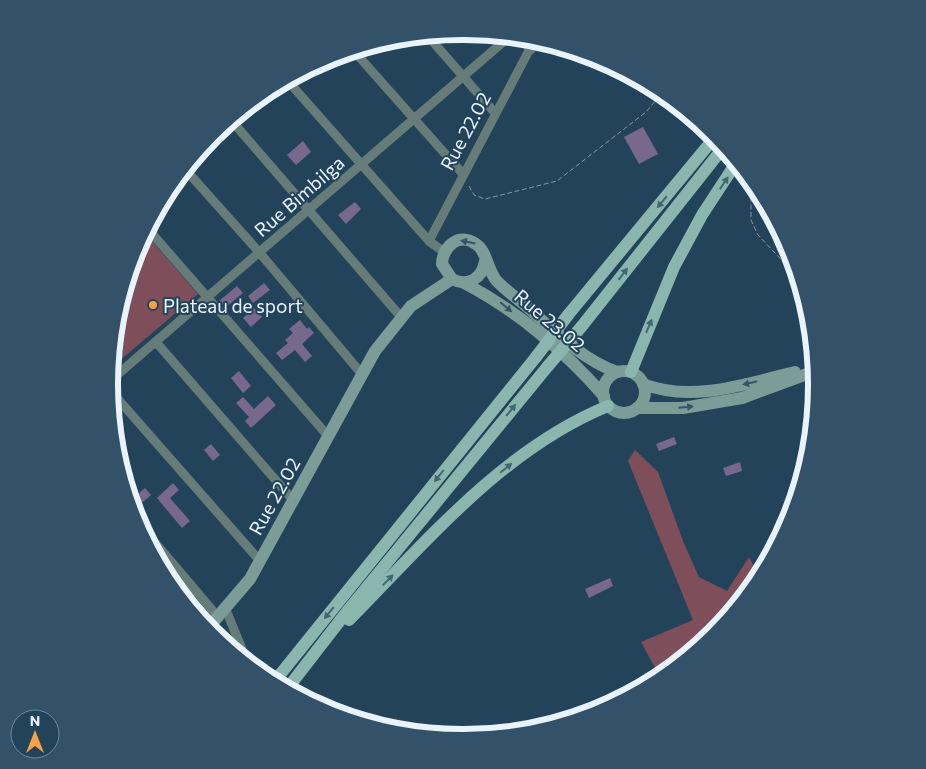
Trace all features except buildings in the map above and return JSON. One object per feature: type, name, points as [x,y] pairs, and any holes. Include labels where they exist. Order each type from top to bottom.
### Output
[{"type":"main road","points":[[279,676],[568,315],[710,144]]},
{"type":"main road","points":[[291,683],[719,154]]},
{"type":"main road","points":[[631,372],[674,267],[702,215],[732,170]]},
{"type":"main road","points":[[305,665],[475,492],[524,453],[590,414],[606,401]]},
{"type":"street","points":[[433,42],[496,114]]},
{"type":"street","name":"Rue Bimbilga","points":[[118,374],[502,42]]},
{"type":"street","points":[[528,47],[531,50]]},
{"type":"street","name":"Rue 22.02","points":[[429,241],[463,174],[531,50]]},
{"type":"street","points":[[358,56],[463,174]]},
{"type":"street","points":[[190,175],[259,252],[361,374],[401,317],[419,298],[443,266],[444,252],[429,241],[292,86]]},
{"type":"street","points":[[236,125],[401,317]]},
{"type":"street","points":[[153,235],[328,436]]},
{"type":"street","name":"Rue 23.02","points":[[444,252],[454,242],[468,240],[480,247],[485,261],[496,279],[582,353],[605,368],[617,372],[631,372]]},
{"type":"street","points":[[419,298],[458,281],[470,282],[481,274],[485,261]]},
{"type":"street","name":"Rue 23.02","points":[[443,266],[458,281],[496,299],[574,364],[606,401]]},
{"type":"street","points":[[156,342],[293,500]]},
{"type":"street","points":[[617,372],[606,381],[606,401],[620,412],[627,412],[637,408],[683,408],[726,401],[750,395],[807,373]]},
{"type":"street","points":[[631,372],[637,375],[643,384],[645,394],[643,401],[637,408]]},
{"type":"street","points":[[643,384],[682,393],[712,391],[807,372]]},
{"type":"street","name":"Rue 22.02","points":[[214,622],[250,579],[361,374]]},
{"type":"street","points":[[119,400],[260,561]]},
{"type":"street","points":[[158,545],[222,614],[242,649]]},
{"type":"path","points":[[463,174],[474,195],[485,199],[556,181],[646,112],[656,100]]},
{"type":"path","points":[[751,196],[751,220],[758,235],[785,264]]},
{"type":"shaded area","name":"Plateau de sport","points":[[151,240],[198,294],[119,361],[121,340],[130,295]]},
{"type":"shaded area","points":[[635,450],[658,472],[683,541],[699,577],[727,591],[749,557],[754,567],[722,612],[707,628],[673,658],[656,670],[641,642],[693,620],[628,461]]},
{"type":"place","name":"Plateau de sport","points":[[153,305]]}]
